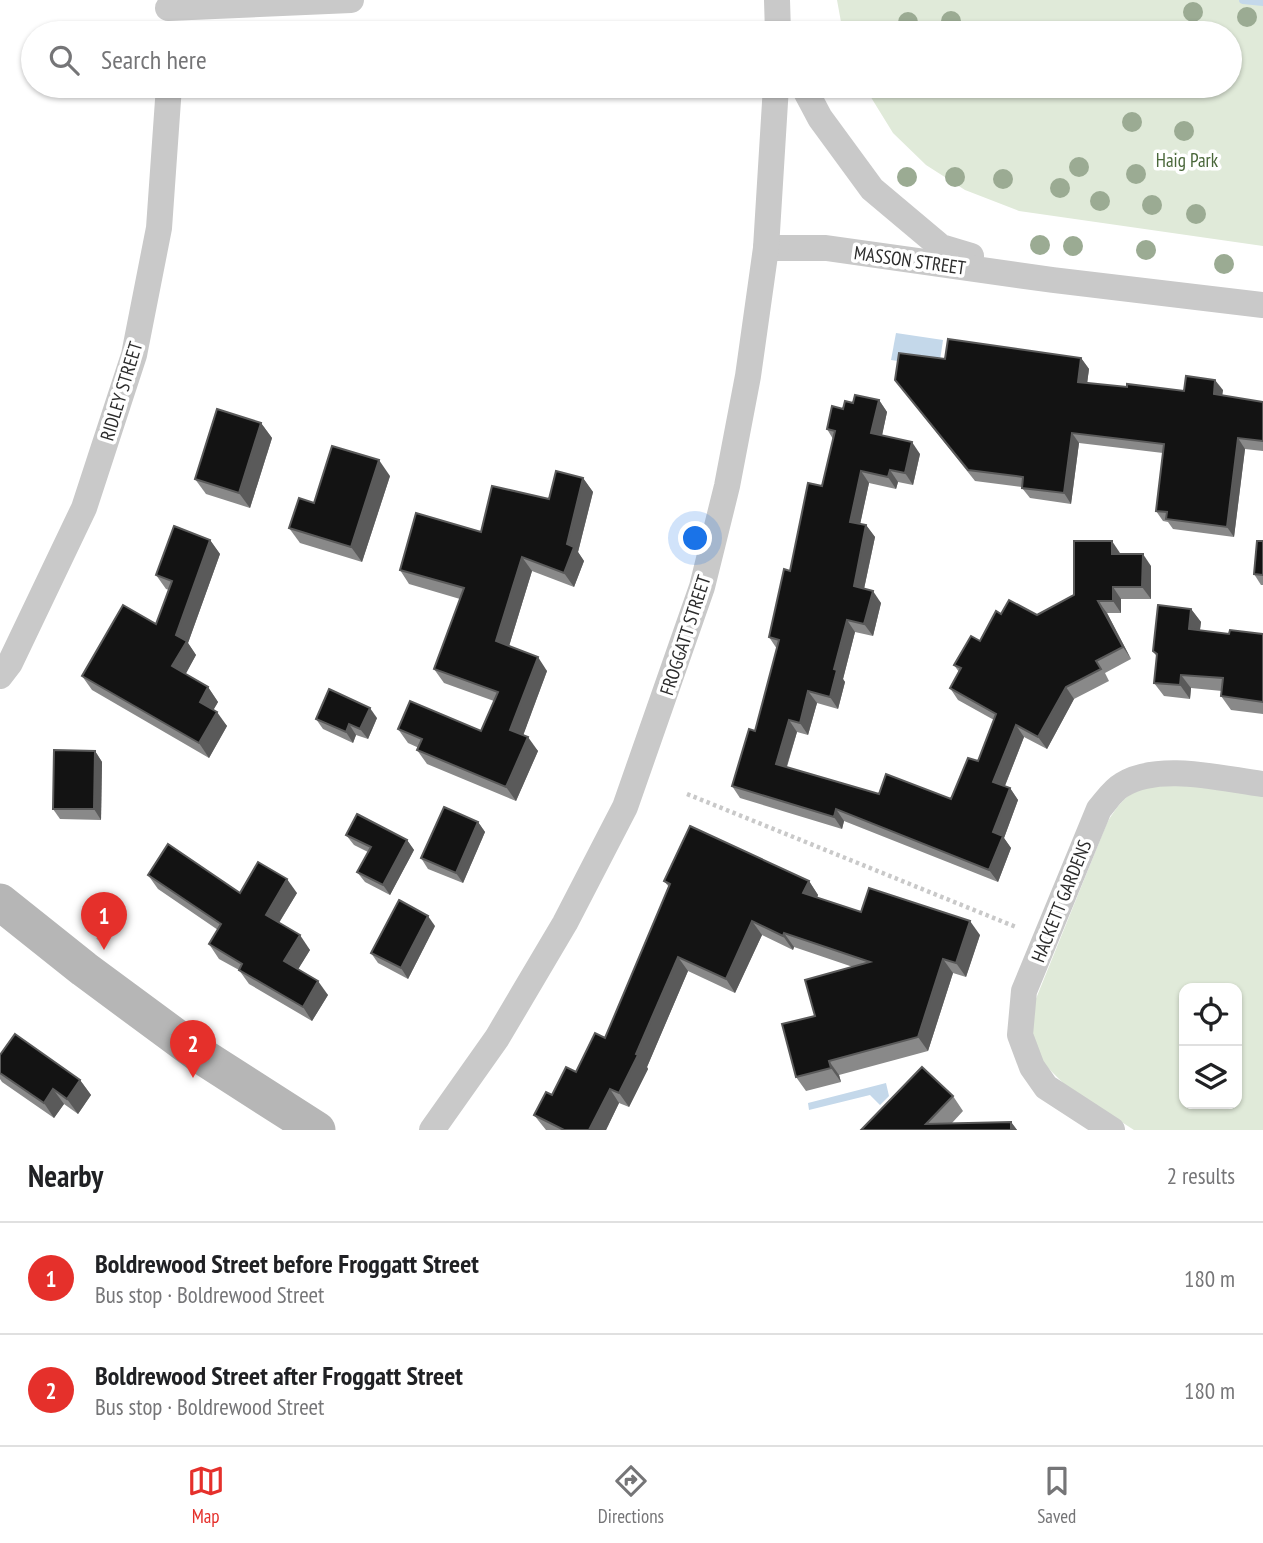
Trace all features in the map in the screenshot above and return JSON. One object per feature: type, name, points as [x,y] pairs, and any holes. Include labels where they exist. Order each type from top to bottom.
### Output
[{"type":"street","points":[[168,14],[351,0]]},
{"type":"street","points":[[777,0],[778,21]]},
{"type":"street","name":"RIDLEY STREET","points":[[0,676],[10,663],[84,508],[134,355],[159,228],[168,98]]},
{"type":"street","name":"FROGGATT STREET","points":[[432,1130],[497,1038],[565,923],[625,807],[702,587],[727,486],[748,376],[765,248],[775,98]]},
{"type":"street","name":"MASSON STREET","points":[[809,98],[820,118],[872,188],[941,247],[1053,280]]},
{"type":"street","name":"MASSON STREET","points":[[765,248],[827,248],[1053,280],[1263,305]]},
{"type":"street","name":"HACKETT GARDENS","points":[[1112,1130],[1046,1087],[1032,1067],[1020,1035],[1024,991],[1098,809],[1119,786],[1140,776],[1179,773],[1263,784]]},
{"type":"street","points":[[0,902],[84,969],[203,1057],[317,1130]]},
{"type":"path","points":[[687,794],[1016,927]]},
{"type":"path","points":[[97,942],[118,913]]},
{"type":"green space","name":"Haig Park","points":[[837,0],[1263,0],[1263,246],[1019,211],[965,190],[926,165],[893,133],[871,98],[1242,98],[1242,21],[841,21]]},
{"type":"green space","points":[[1179,781],[1263,793],[1263,1130],[1134,1130],[1066,1086],[1039,1059],[1030,1029],[1033,1006],[1107,823],[1129,795],[1144,788]]},
{"type":"water","points":[[896,333],[943,340],[939,367],[891,360]]},
{"type":"water","points":[[886,1083],[889,1096],[880,1105],[870,1095],[809,1110],[808,1103]]},
{"type":"building","points":[[948,339],[1081,358],[1078,382],[1127,387],[1127,384],[1184,391],[1186,376],[1215,380],[1214,394],[1263,402],[1263,441],[1238,438],[1227,527],[1166,519],[1167,512],[1156,511],[1164,444],[1072,433],[1064,493],[1022,488],[1023,477],[968,470],[895,380],[899,353],[945,359]]},
{"type":"building","points":[[855,395],[879,400],[871,433],[912,442],[905,473],[890,470],[888,477],[861,471],[850,522],[866,525],[854,586],[873,591],[864,624],[847,620],[834,669],[837,670],[830,697],[808,691],[800,723],[789,720],[776,764],[879,794],[886,774],[951,799],[968,758],[978,761],[996,714],[950,688],[961,668],[954,665],[971,636],[980,641],[996,611],[1001,614],[1009,600],[1037,615],[1074,595],[1074,541],[1112,541],[1112,554],[1143,554],[1142,587],[1113,587],[1113,601],[1098,601],[1123,647],[1096,661],[1101,669],[1066,687],[1038,737],[1016,725],[993,782],[1010,788],[993,832],[1003,836],[989,870],[836,809],[834,817],[732,786],[749,729],[755,731],[779,640],[769,637],[784,569],[790,571],[808,483],[822,486],[835,431],[827,429],[832,406],[843,409],[845,401],[853,403]]},
{"type":"building","points":[[217,409],[261,423],[239,493],[195,479]]},
{"type":"building","points":[[332,446],[379,460],[351,547],[289,528],[299,498],[314,503]]},
{"type":"building","points":[[556,471],[583,478],[567,544],[574,547],[564,573],[522,557],[496,641],[538,657],[510,730],[528,737],[506,787],[417,750],[422,739],[398,729],[410,701],[481,731],[498,692],[434,669],[464,588],[400,570],[416,513],[481,532],[492,486],[549,499]]},
{"type":"building","points":[[174,526],[210,540],[176,635],[187,641],[172,666],[208,687],[200,702],[217,712],[199,743],[82,676],[123,605],[156,624],[172,581],[156,575]]},
{"type":"building","points":[[1257,541],[1263,541],[1263,575],[1254,574]]},
{"type":"building","points":[[1158,605],[1191,609],[1189,629],[1229,634],[1230,630],[1263,634],[1263,702],[1221,696],[1223,678],[1181,675],[1180,685],[1154,683],[1157,654],[1153,651]]},
{"type":"building","points":[[329,689],[370,708],[360,729],[349,724],[346,732],[316,719]]},
{"type":"building","points":[[54,750],[95,751],[94,809],[53,809]]},
{"type":"building","points":[[444,807],[478,822],[456,873],[421,858]]},
{"type":"building","points":[[357,814],[407,840],[383,885],[357,872],[371,847],[346,835]]},
{"type":"building","points":[[690,826],[809,881],[803,893],[861,912],[869,888],[970,921],[956,963],[943,959],[918,1037],[829,1061],[831,1068],[796,1077],[782,1024],[815,1016],[805,980],[870,962],[784,933],[783,936],[752,921],[726,979],[678,957],[636,1054],[638,1055],[619,1093],[610,1089],[589,1130],[564,1130],[534,1115],[546,1092],[552,1095],[566,1067],[576,1072],[595,1033],[605,1038],[670,884],[664,881]]},
{"type":"building","points":[[168,844],[240,893],[258,862],[287,879],[266,915],[300,935],[284,961],[318,981],[303,1007],[239,970],[242,964],[209,944],[221,924],[148,875]]},
{"type":"building","points":[[399,900],[428,916],[401,968],[371,953]]},
{"type":"building","points":[[15,1034],[80,1080],[67,1099],[53,1089],[44,1103],[0,1073],[0,1055]]},
{"type":"building","points":[[922,1067],[953,1096],[926,1124],[1011,1122],[1011,1130],[861,1130]]},
{"type":"waterway","points":[[1243,0],[1263,2]]},
{"type":"place","name":"Boldrewood Street before Froggatt Street","points":[[104,950]]},
{"type":"place","name":"Boldrewood Street after Froggatt Street","points":[[193,1078]]}]
